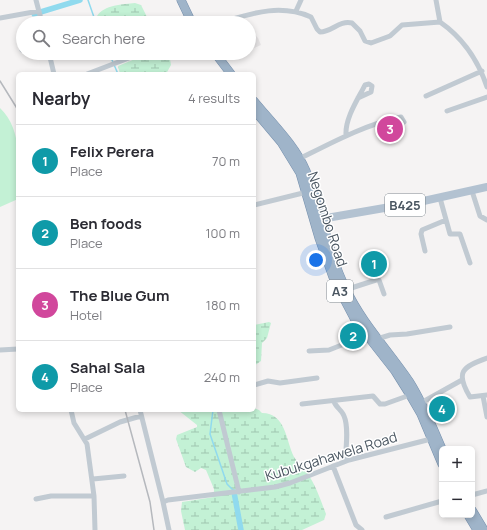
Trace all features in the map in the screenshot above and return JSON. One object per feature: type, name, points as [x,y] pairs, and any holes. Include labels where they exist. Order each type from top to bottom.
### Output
[{"type":"highway","points":[[181,0],[189,16]]},
{"type":"highway","points":[[187,0],[195,16]]},
{"type":"highway","points":[[214,60],[223,72]]},
{"type":"highway","points":[[220,60],[229,72]]},
{"type":"highway","name":"Negombo Road","points":[[256,103],[286,139],[306,170],[318,220]]},
{"type":"highway","name":"Negombo Road","points":[[256,112],[280,142],[300,173],[355,320],[395,371],[410,395],[419,404],[439,457]]},
{"type":"highway","name":"Negombo Road","points":[[343,291],[404,375],[440,446]]},
{"type":"highway","points":[[475,515],[484,530]]},
{"type":"highway","points":[[470,518],[477,530]]},
{"type":"main road","name":"B425","points":[[318,220],[440,198],[487,187]]},
{"type":"street","points":[[36,0],[40,16]]},
{"type":"street","points":[[296,11],[301,0]]},
{"type":"street","points":[[436,0],[440,22]]},
{"type":"street","points":[[247,16],[271,10],[296,11],[311,17],[320,32],[326,32],[343,22],[352,23],[360,31],[365,41],[371,43],[390,36],[402,25],[440,22],[451,30],[477,61],[487,87]]},
{"type":"street","points":[[0,18],[39,11]]},
{"type":"street","points":[[51,60],[54,72]]},
{"type":"street","points":[[93,72],[125,60]]},
{"type":"street","points":[[426,96],[482,71]]},
{"type":"street","points":[[447,111],[487,97]]},
{"type":"street","points":[[346,135],[349,118],[358,98]]},
{"type":"street","points":[[299,159],[346,135],[373,124],[395,118],[403,118],[404,122]]},
{"type":"street","points":[[472,191],[480,216],[487,220]]},
{"type":"street","points":[[256,204],[306,192]]},
{"type":"street","points":[[440,198],[450,234],[460,234],[470,263]]},
{"type":"street","points":[[425,251],[421,234],[422,230],[446,220]]},
{"type":"street","points":[[343,291],[379,280],[384,294]]},
{"type":"street","points":[[378,339],[390,335],[407,334],[450,326]]},
{"type":"street","points":[[310,352],[328,350],[367,335]]},
{"type":"street","points":[[0,350],[16,349]]},
{"type":"street","points":[[487,358],[464,369],[461,376],[470,397],[485,395],[487,417]]},
{"type":"street","points":[[256,384],[268,381],[280,383],[316,378]]},
{"type":"street","points":[[419,404],[462,380]]},
{"type":"street","points":[[302,404],[373,396],[380,404],[385,404],[410,395]]},
{"type":"street","points":[[334,401],[344,415],[347,423],[345,461]]},
{"type":"street","points":[[71,412],[74,423],[85,439],[93,479],[95,530]]},
{"type":"street","points":[[140,412],[169,530]]},
{"type":"street","points":[[219,412],[238,492]]},
{"type":"street","points":[[85,439],[120,422],[141,416]]},
{"type":"street","name":"Kubukgahawela Road","points":[[163,502],[238,492],[290,483],[345,461],[431,439]]},
{"type":"street","points":[[333,466],[356,525],[362,530]]},
{"type":"street","points":[[93,479],[124,476]]},
{"type":"street","points":[[475,494],[487,491]]},
{"type":"street","points":[[36,499],[51,496],[94,496]]},
{"type":"street","points":[[386,517],[439,503]]},
{"type":"shaded area","points":[[256,36],[258,38],[261,45],[256,47]]},
{"type":"green space","points":[[135,3],[141,5],[146,16],[97,16],[104,9]]},
{"type":"green space","points":[[133,60],[170,60],[171,65],[167,72],[120,72],[118,66]]},
{"type":"green space","points":[[0,108],[8,117],[16,139],[16,200],[0,207]]},
{"type":"green space","points":[[269,322],[271,323],[267,338],[262,343],[261,361],[256,365],[256,325]]},
{"type":"green space","points":[[256,409],[262,413],[270,414],[276,418],[284,429],[294,457],[307,472],[316,489],[326,514],[324,520],[302,530],[185,530],[181,511],[182,502],[214,497],[214,489],[206,470],[201,468],[195,472],[186,467],[176,439],[177,435],[197,427],[197,425],[181,412],[256,412]]},
{"type":"waterway","points":[[34,14],[80,0]]},
{"type":"waterway","points":[[88,0],[94,16]]},
{"type":"waterway","points":[[112,60],[117,72]]},
{"type":"waterway","points":[[213,412],[210,434],[227,484],[233,490]]},
{"type":"waterway","points":[[234,492],[241,530]]},
{"type":"railway","points":[[0,81],[16,107]]},
{"type":"railway","points":[[126,412],[150,502],[154,530]]},
{"type":"place","name":"The Blue Gum","points":[[390,129]]},
{"type":"place","name":"Felix Perera","points":[[374,264]]},
{"type":"place","name":"Ben foods","points":[[353,336]]},
{"type":"place","name":"Sahal Sala","points":[[442,409]]}]
